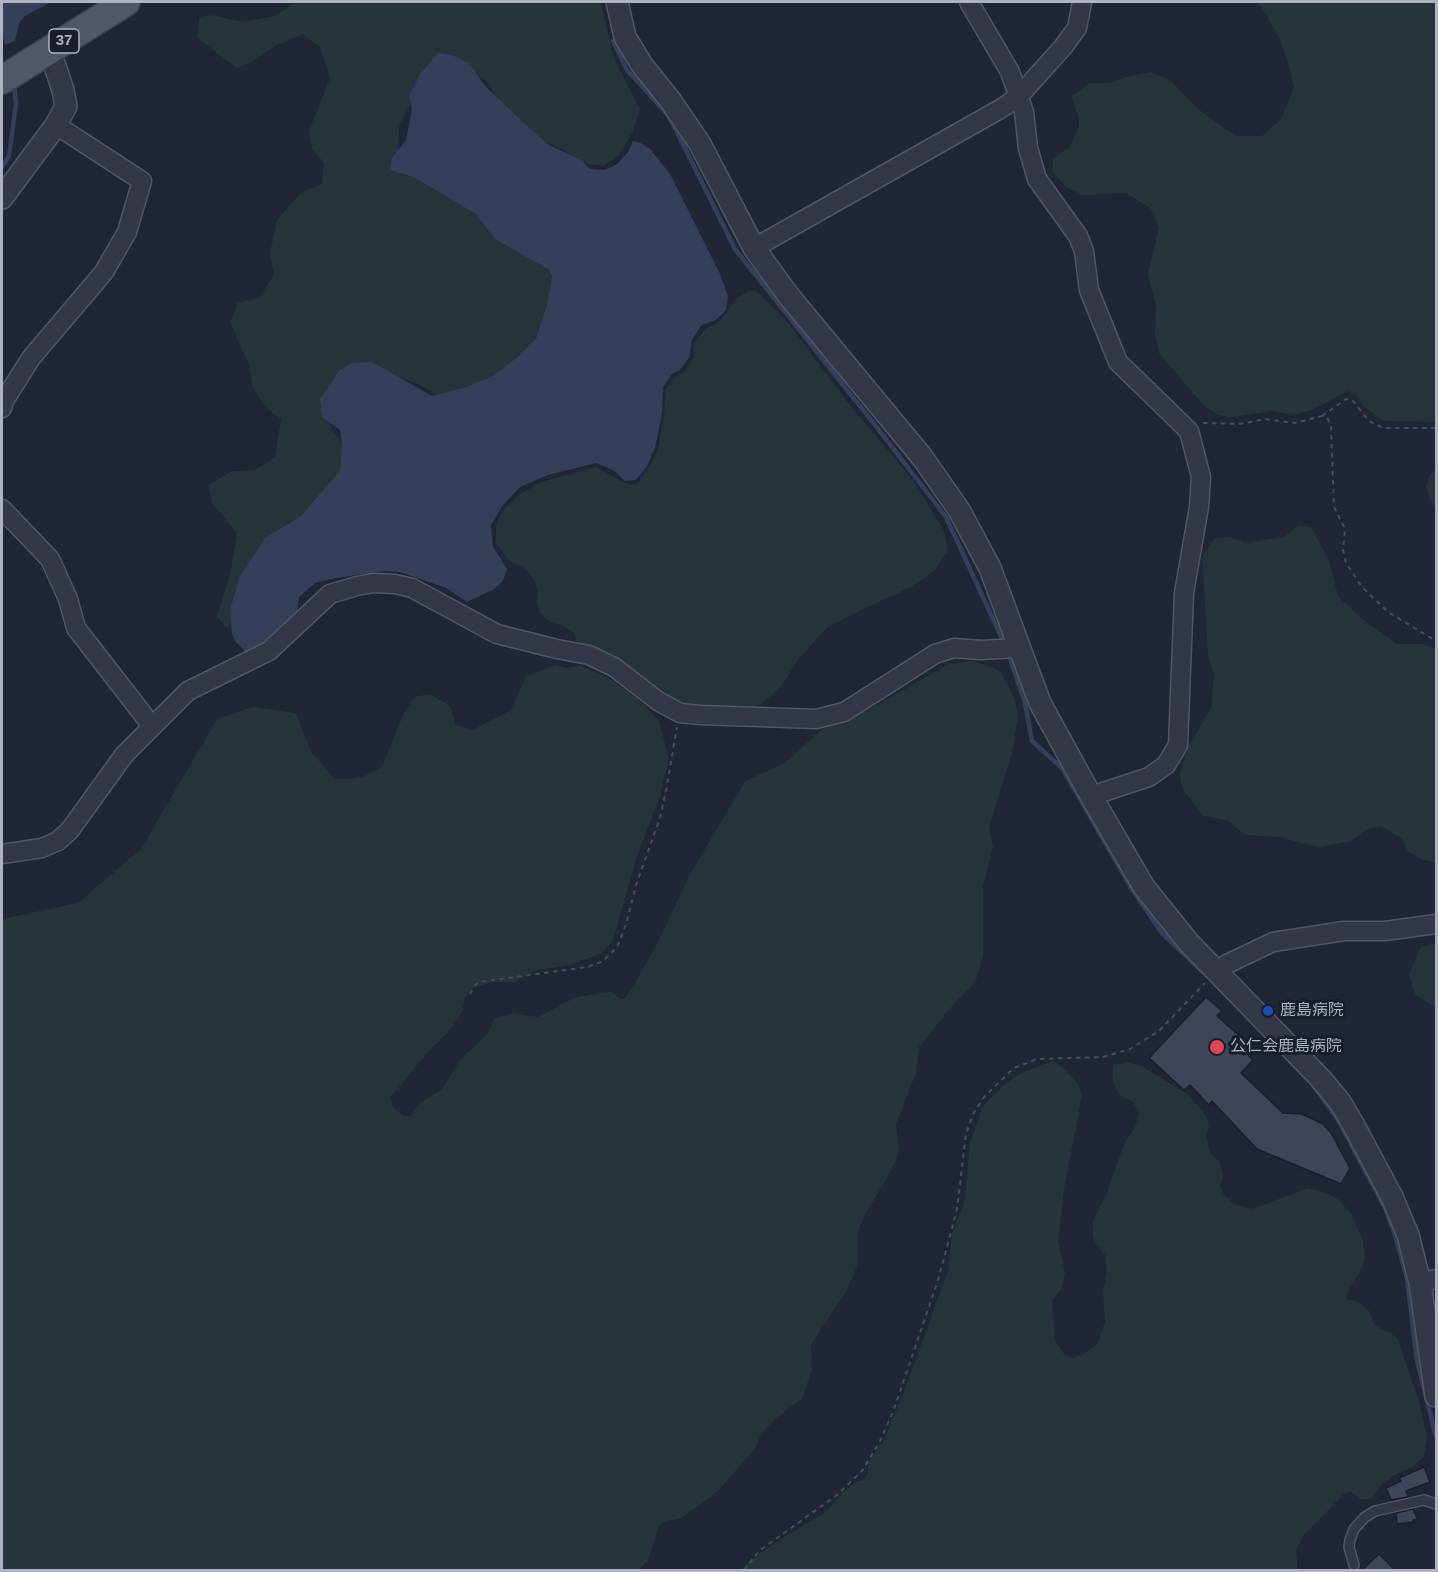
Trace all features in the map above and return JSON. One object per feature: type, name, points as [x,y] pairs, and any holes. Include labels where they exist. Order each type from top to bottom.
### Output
[{"type":"main road","name":"37","points":[[2,80],[126,2]]},
{"type":"street","points":[[617,2],[626,37],[642,65],[670,100],[700,144],[754,248],[788,295],[922,457],[959,510],[990,568],[1010,649],[1144,887],[1211,977],[1320,1078],[1340,1102],[1392,1197],[1428,1281],[1437,1396]]},
{"type":"street","points":[[969,2],[1010,72],[1024,112],[1028,148],[1037,178],[1078,236],[1084,251],[1089,290],[1118,362],[1189,431],[1201,477],[1199,507],[1184,593],[1178,745],[1166,765],[1149,777],[1091,796]]},
{"type":"street","points":[[754,248],[1002,108],[1019,96],[1077,28],[1082,2]]},
{"type":"street","points":[[2,198],[56,125],[66,106],[55,66],[48,51]]},
{"type":"street","points":[[2,408],[31,358],[104,272],[127,232],[142,181],[56,125]]},
{"type":"street","points":[[2,509],[50,559],[68,599],[76,628],[152,726]]},
{"type":"street","points":[[2,854],[42,848],[58,841],[70,830],[124,755],[188,691],[269,651],[330,594],[357,586],[373,583],[412,588],[497,634],[589,655],[614,667],[658,701],[680,712],[816,720],[844,712],[936,654],[954,648],[1010,649]]},
{"type":"street","points":[[1211,977],[1227,964],[1273,942],[1344,931],[1384,931],[1437,924]]},
{"type":"lane","points":[[1354,1565],[1349,1547],[1350,1540],[1354,1529],[1365,1517],[1375,1511],[1424,1500],[1437,1504]]},
{"type":"path","points":[[1182,424],[1240,424],[1266,419],[1294,423],[1322,416],[1346,399],[1353,401],[1369,421],[1383,428],[1437,428]]},
{"type":"path","points":[[1322,416],[1328,419],[1330,427],[1334,507],[1345,529],[1343,550],[1346,563],[1362,587],[1388,612],[1437,641]]},
{"type":"path","points":[[470,994],[479,982],[587,967],[601,962],[611,954],[619,943],[626,924],[660,818],[680,712]]},
{"type":"path","points":[[744,1570],[759,1551],[837,1495],[862,1471],[879,1443],[893,1412],[939,1277],[957,1209],[966,1134],[973,1114],[984,1097],[1014,1068],[1037,1059],[1103,1057],[1130,1049],[1159,1031],[1211,977]]},
{"type":"shaded area","points":[[296,2],[601,2],[613,56],[640,109],[632,133],[620,154],[604,166],[588,164],[529,132],[500,106],[489,84],[464,65],[427,72],[399,126],[398,162],[539,255],[556,284],[536,347],[511,369],[444,399],[416,383],[379,371],[326,405],[331,428],[348,452],[342,477],[228,627],[225,627],[217,616],[230,575],[237,533],[212,503],[209,485],[232,471],[255,470],[275,458],[281,419],[265,407],[253,388],[249,365],[230,322],[238,303],[259,298],[274,275],[270,253],[277,220],[302,192],[322,184],[324,163],[312,149],[309,131],[330,78],[320,47],[302,34],[275,46],[252,62],[237,68],[197,38],[199,17],[211,15],[242,22],[274,16]]},
{"type":"shaded area","points":[[1258,2],[1436,2],[1436,422],[1384,421],[1364,407],[1355,394],[1348,391],[1312,410],[1293,415],[1272,411],[1232,417],[1218,415],[1203,405],[1159,353],[1155,334],[1156,306],[1148,274],[1159,227],[1150,208],[1126,193],[1083,195],[1066,187],[1052,171],[1053,158],[1069,148],[1079,126],[1078,115],[1071,97],[1089,83],[1110,83],[1151,72],[1171,81],[1198,109],[1236,136],[1262,136],[1281,119],[1294,87],[1280,39]]},
{"type":"shaded area","points":[[749,291],[758,292],[790,325],[848,403],[913,480],[944,531],[948,550],[934,571],[911,587],[828,627],[800,657],[780,688],[761,704],[747,710],[688,708],[671,702],[612,657],[595,648],[577,644],[574,633],[563,625],[550,622],[540,613],[537,602],[538,591],[533,578],[525,569],[509,561],[496,543],[496,526],[502,511],[520,494],[539,483],[555,478],[596,467],[630,485],[638,483],[654,459],[659,444],[663,427],[666,389],[675,377],[684,372],[693,358],[694,344],[705,329],[715,325],[726,314],[736,298]]},
{"type":"shaded area","points":[[1436,468],[1436,508],[1430,500],[1426,486],[1430,475]]},
{"type":"shaded area","points":[[1298,525],[1311,527],[1329,560],[1338,596],[1362,619],[1397,644],[1422,644],[1436,649],[1436,863],[1408,852],[1402,839],[1381,826],[1367,829],[1351,841],[1319,847],[1277,837],[1245,835],[1227,820],[1203,816],[1182,788],[1180,774],[1187,749],[1211,708],[1214,676],[1208,655],[1202,557],[1214,539],[1230,537],[1245,543],[1285,536]]},
{"type":"shaded area","points":[[972,661],[993,667],[1001,672],[1013,695],[1018,715],[1013,749],[989,828],[993,847],[983,886],[983,956],[975,983],[957,1000],[919,1047],[916,1073],[896,1124],[899,1151],[895,1163],[858,1232],[858,1265],[846,1291],[811,1345],[812,1369],[802,1399],[776,1418],[763,1432],[753,1451],[717,1492],[680,1519],[665,1521],[659,1526],[649,1558],[640,1570],[2,1570],[2,919],[78,903],[141,849],[217,719],[253,707],[296,713],[311,751],[334,778],[349,779],[365,776],[382,767],[403,715],[414,697],[430,694],[450,706],[456,725],[473,730],[511,710],[526,676],[555,665],[568,668],[581,666],[609,678],[640,701],[659,721],[669,759],[659,799],[637,856],[613,940],[602,953],[570,965],[533,971],[515,982],[493,982],[473,988],[465,997],[463,1009],[451,1029],[425,1055],[391,1097],[393,1107],[403,1116],[411,1116],[418,1104],[442,1089],[460,1060],[488,1033],[494,1019],[513,1013],[538,1017],[574,998],[598,993],[611,992],[620,999],[624,999],[658,942],[689,876],[745,781],[785,763],[822,729],[864,712],[949,664]]},
{"type":"shaded area","points":[[1436,943],[1436,1008],[1415,995],[1409,974],[1421,947]]},
{"type":"shaded area","points":[[1056,1062],[1078,1083],[1082,1096],[1065,1183],[1058,1242],[1065,1273],[1061,1289],[1052,1301],[1055,1341],[1064,1354],[1073,1358],[1084,1354],[1097,1344],[1105,1322],[1103,1292],[1107,1271],[1105,1255],[1093,1237],[1093,1221],[1106,1195],[1124,1144],[1135,1127],[1139,1114],[1133,1102],[1121,1096],[1115,1088],[1113,1066],[1127,1062],[1141,1066],[1189,1095],[1207,1117],[1209,1126],[1206,1135],[1210,1153],[1220,1162],[1223,1177],[1220,1186],[1224,1195],[1234,1204],[1253,1209],[1308,1188],[1326,1193],[1339,1200],[1351,1214],[1363,1240],[1365,1258],[1362,1268],[1346,1295],[1347,1299],[1358,1302],[1369,1311],[1375,1326],[1391,1333],[1398,1340],[1420,1405],[1427,1437],[1424,1456],[1414,1466],[1394,1475],[1381,1485],[1371,1499],[1361,1499],[1351,1492],[1344,1494],[1302,1537],[1296,1551],[1298,1570],[741,1570],[771,1545],[826,1512],[855,1482],[864,1480],[868,1472],[868,1463],[885,1438],[903,1394],[948,1271],[952,1234],[965,1200],[970,1142],[983,1106],[1005,1084],[1021,1073]]},
{"type":"water","points":[[2,2],[51,2],[25,16],[19,23],[15,41],[5,45],[2,32]]},
{"type":"water","points":[[438,53],[452,55],[470,64],[485,86],[527,126],[549,145],[581,160],[590,169],[604,170],[616,165],[628,152],[633,141],[650,149],[670,174],[720,274],[728,296],[726,310],[716,320],[702,325],[692,339],[689,358],[680,370],[672,374],[663,387],[662,413],[655,448],[647,466],[636,480],[625,481],[613,470],[596,463],[548,475],[520,487],[503,505],[491,525],[493,547],[507,569],[503,581],[494,589],[467,602],[446,588],[400,572],[383,571],[315,583],[299,597],[297,613],[265,645],[248,654],[235,641],[232,634],[230,610],[240,576],[265,538],[300,517],[340,471],[342,445],[340,430],[322,417],[320,399],[339,371],[351,363],[372,362],[432,396],[464,388],[493,376],[536,339],[548,301],[552,277],[548,269],[495,239],[476,214],[414,177],[390,170],[392,158],[406,140],[412,109],[409,97],[420,74]]},
{"type":"building","points":[[1206,997],[1222,1011],[1217,1016],[1251,1046],[1245,1052],[1253,1060],[1241,1073],[1283,1113],[1301,1114],[1323,1124],[1331,1133],[1350,1168],[1341,1184],[1257,1149],[1212,1101],[1209,1105],[1190,1085],[1184,1090],[1149,1058]]},
{"type":"building","points":[[1424,1467],[1430,1482],[1406,1491],[1408,1497],[1391,1500],[1386,1488],[1401,1481],[1399,1478]]},
{"type":"building","points":[[1413,1509],[1418,1520],[1397,1524],[1396,1513]]},
{"type":"building","points":[[1379,1554],[1395,1570],[1362,1570]]},
{"type":"waterway","points":[[613,41],[627,70],[667,114],[735,249],[946,517],[1005,645]]},
{"type":"waterway","points":[[2,167],[9,156],[16,104],[14,84]]},
{"type":"waterway","points":[[1008,653],[1025,703],[1032,741],[1062,768],[1130,886],[1161,932],[1203,972]]},
{"type":"waterway","points":[[1313,1085],[1338,1120],[1386,1210],[1396,1238],[1407,1279],[1417,1361],[1436,1437]]},
{"type":"place","name":"鹿島病院","points":[[1268,1011]]},
{"type":"place","name":"公仁会鹿島病院","points":[[1217,1047]]}]
